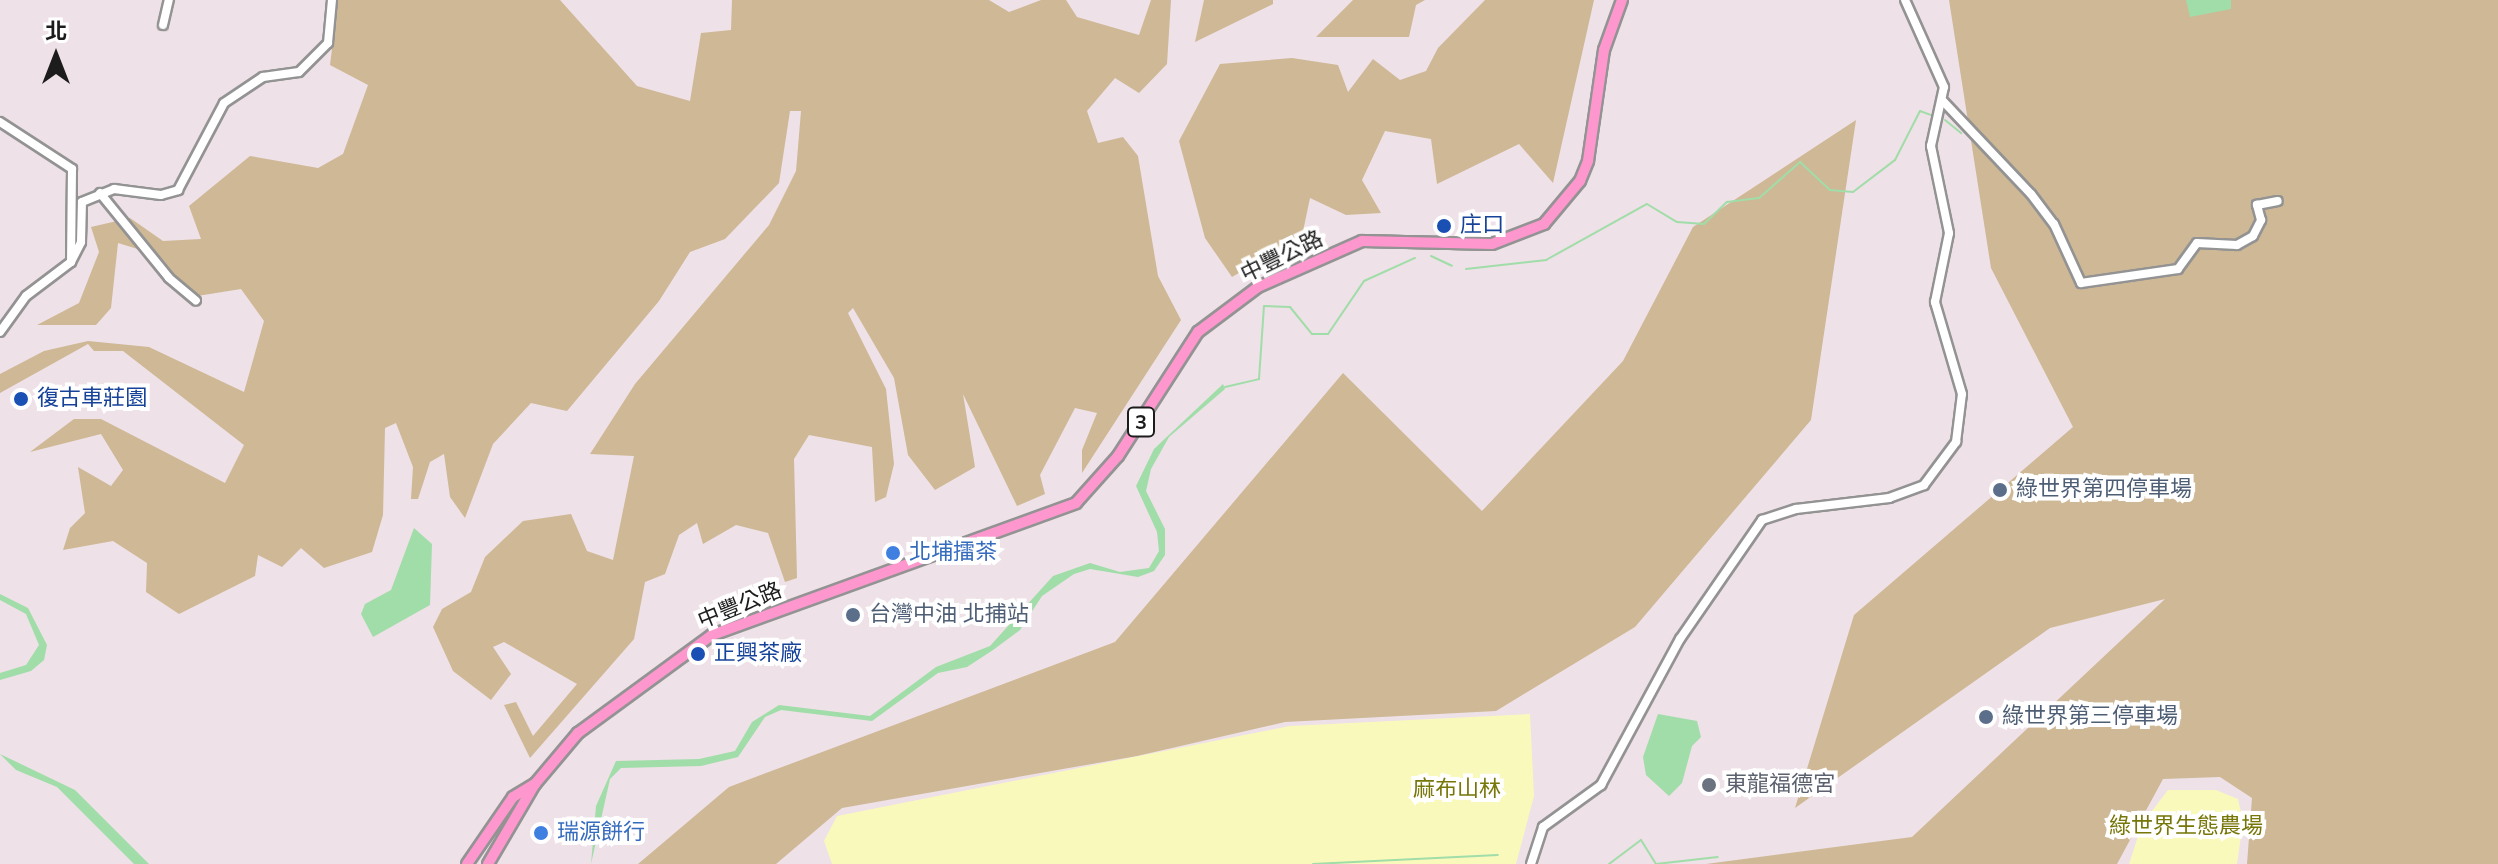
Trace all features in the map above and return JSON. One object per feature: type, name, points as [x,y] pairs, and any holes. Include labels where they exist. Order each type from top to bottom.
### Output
[{"type":"main road","name":"中豐公路","points":[[488,864],[535,784],[597,715],[712,635],[1055,515],[1090,493],[1198,332],[1258,287],[1362,241],[1492,244],[1544,224],[1580,181],[1588,161],[1604,50],[1622,0]]},
{"type":"main road","name":"中豐公路","points":[[467,864],[513,797],[535,784]]},
{"type":"street","points":[[163,25],[169,0]]},
{"type":"street","points":[[0,332],[26,296],[71,262],[81,242],[82,202],[100,193],[178,190],[224,103],[263,77],[299,72],[328,43],[332,0]]},
{"type":"street","points":[[1531,864],[1543,827],[1601,785],[1680,639],[1762,520],[1796,509],[1889,498],[1924,485],[1947,458],[1963,410],[1935,302],[1949,233],[1931,160],[1942,100],[1942,76],[1917,36],[1905,0]]},
{"type":"street","points":[[1942,100],[2031,194],[2054,224],[2081,283],[2178,269],[2197,243],[2237,245],[2253,236],[2261,220],[2257,205],[2278,201]]},
{"type":"street","points":[[0,122],[72,169],[71,262]]},
{"type":"street","points":[[100,193],[169,278],[196,301]]},
{"type":"street","points":[[855,571],[859,584]]},
{"type":"street","points":[[834,578],[837,591]]},
{"type":"shaded area","points":[[338,0],[560,0],[637,86],[690,101],[701,33],[731,30],[732,0],[989,0],[1009,12],[1041,0],[1066,0],[1077,17],[1139,35],[1151,0],[1171,0],[1167,64],[1139,93],[1115,78],[1087,111],[1098,143],[1123,137],[1138,156],[1158,276],[1181,320],[1082,473],[1082,450],[1097,413],[1075,408],[1040,475],[1045,494],[1017,506],[963,394],[975,467],[935,490],[908,455],[894,378],[853,308],[848,313],[886,389],[894,464],[886,497],[875,502],[872,447],[809,435],[794,459],[797,578],[785,582],[768,533],[736,525],[703,544],[697,523],[679,535],[665,574],[645,582],[634,639],[530,758],[504,705],[516,702],[533,736],[577,684],[504,642],[493,647],[511,674],[491,700],[453,671],[433,627],[442,609],[471,592],[485,557],[523,521],[571,514],[587,551],[613,560],[634,456],[590,454],[635,384],[769,225],[796,171],[801,111],[790,111],[779,183],[725,239],[690,252],[659,301],[567,411],[531,403],[493,444],[465,518],[450,497],[444,454],[430,462],[418,499],[411,499],[413,467],[396,423],[385,428],[383,515],[372,552],[324,568],[301,548],[282,567],[258,555],[255,576],[179,614],[146,592],[147,563],[113,541],[63,550],[70,528],[85,513],[78,467],[111,486],[123,470],[101,434],[30,452],[74,419],[101,419],[225,483],[244,445],[123,351],[94,351],[88,344],[0,393],[0,374],[44,351],[88,341],[149,347],[244,392],[264,321],[241,289],[191,297],[154,254],[118,243],[111,308],[96,325],[37,325],[79,303],[99,252],[91,227],[130,218],[163,241],[201,239],[189,206],[250,156],[318,168],[343,154],[368,85],[330,65]]},
{"type":"shaded area","points":[[1204,0],[1273,0],[1273,4],[1195,42]]},
{"type":"shaded area","points":[[1353,0],[1425,0],[1416,5],[1409,37],[1316,37]]},
{"type":"shaded area","points":[[1485,0],[1594,0],[1553,183],[1519,144],[1437,184],[1431,139],[1385,131],[1362,180],[1381,213],[1346,215],[1310,198],[1302,236],[1232,277],[1205,238],[1179,141],[1220,64],[1292,58],[1338,65],[1348,92],[1373,59],[1400,80],[1426,71],[1438,48]]},
{"type":"shaded area","points":[[1949,0],[2498,0],[2498,864],[2247,864],[2252,798],[2220,777],[2163,779],[2117,864],[1706,864],[1912,837],[2165,599],[2050,628],[1795,808],[1854,615],[2073,427],[1991,268]]},
{"type":"shaded area","points":[[2186,0],[2231,0],[2231,9],[2190,17]]},
{"type":"shaded area","points":[[1856,120],[1811,420],[1635,627],[1496,711],[1285,722],[1137,756],[842,808],[776,864],[638,864],[729,787],[1115,642],[1343,373],[1482,511],[1623,361],[1693,227]]},
{"type":"shaded area","points":[[1223,384],[1225,389],[1169,437],[1151,469],[1146,491],[1165,529],[1165,555],[1154,571],[1138,577],[1090,569],[1074,574],[1042,596],[1020,630],[993,650],[967,667],[938,673],[872,721],[781,710],[765,717],[738,757],[701,766],[621,768],[610,779],[591,864],[596,806],[616,761],[699,759],[735,751],[752,722],[779,705],[870,716],[936,667],[990,646],[1053,576],[1090,563],[1120,572],[1149,568],[1159,551],[1157,532],[1136,486],[1154,449]]},
{"type":"shaded area","points":[[414,528],[432,544],[430,605],[373,637],[361,614],[365,604],[391,590]]},
{"type":"shaded area","points":[[0,594],[28,608],[47,645],[44,660],[31,671],[0,680],[0,673],[26,665],[39,645],[26,614],[0,600]]},
{"type":"shaded area","points":[[1658,714],[1697,721],[1701,737],[1692,746],[1682,783],[1669,796],[1646,775],[1643,757]]},
{"type":"shaded area","points":[[0,754],[75,790],[149,864],[134,864],[57,787],[16,770]]},
{"type":"green space","name":"麻布山林","points":[[1530,714],[1534,796],[1516,864],[832,864],[824,841],[837,816],[1290,726]]},
{"type":"green space","name":"綠世界生態農場","points":[[2168,790],[2216,790],[2238,799],[2243,822],[2237,864],[2129,864],[2142,824]]},
{"type":"waterway","points":[[1466,269],[1546,260],[1647,204],[1677,222],[1704,224],[1727,202],[1759,198],[1800,162],[1830,190],[1853,192],[1895,160],[1920,111],[1931,115]]},
{"type":"waterway","points":[[1945,120],[1961,133]]},
{"type":"waterway","points":[[1431,256],[1452,266]]},
{"type":"waterway","points":[[1225,387],[1259,379],[1264,306],[1290,307],[1312,334],[1328,334],[1364,281],[1415,258]]},
{"type":"waterway","points":[[1609,864],[1641,840],[1656,864]]},
{"type":"waterway","points":[[1313,864],[1498,855]]},
{"type":"waterway","points":[[1656,864],[1718,857]]},
{"type":"place","name":"庄口","points":[[1444,226]]},
{"type":"place","name":"復古車莊園","points":[[21,399]]},
{"type":"place","name":"綠世界第四停車場","points":[[2000,490]]},
{"type":"place","name":"北埔擂茶","points":[[893,553]]},
{"type":"place","name":"台灣中油 北捕站","points":[[853,615]]},
{"type":"place","name":"正興茶廠","points":[[698,654]]},
{"type":"place","name":"綠世界第三停車場","points":[[1986,717]]},
{"type":"place","name":"東龍福德宮","points":[[1709,785]]},
{"type":"place","name":"瑞源餅行","points":[[541,833]]}]
